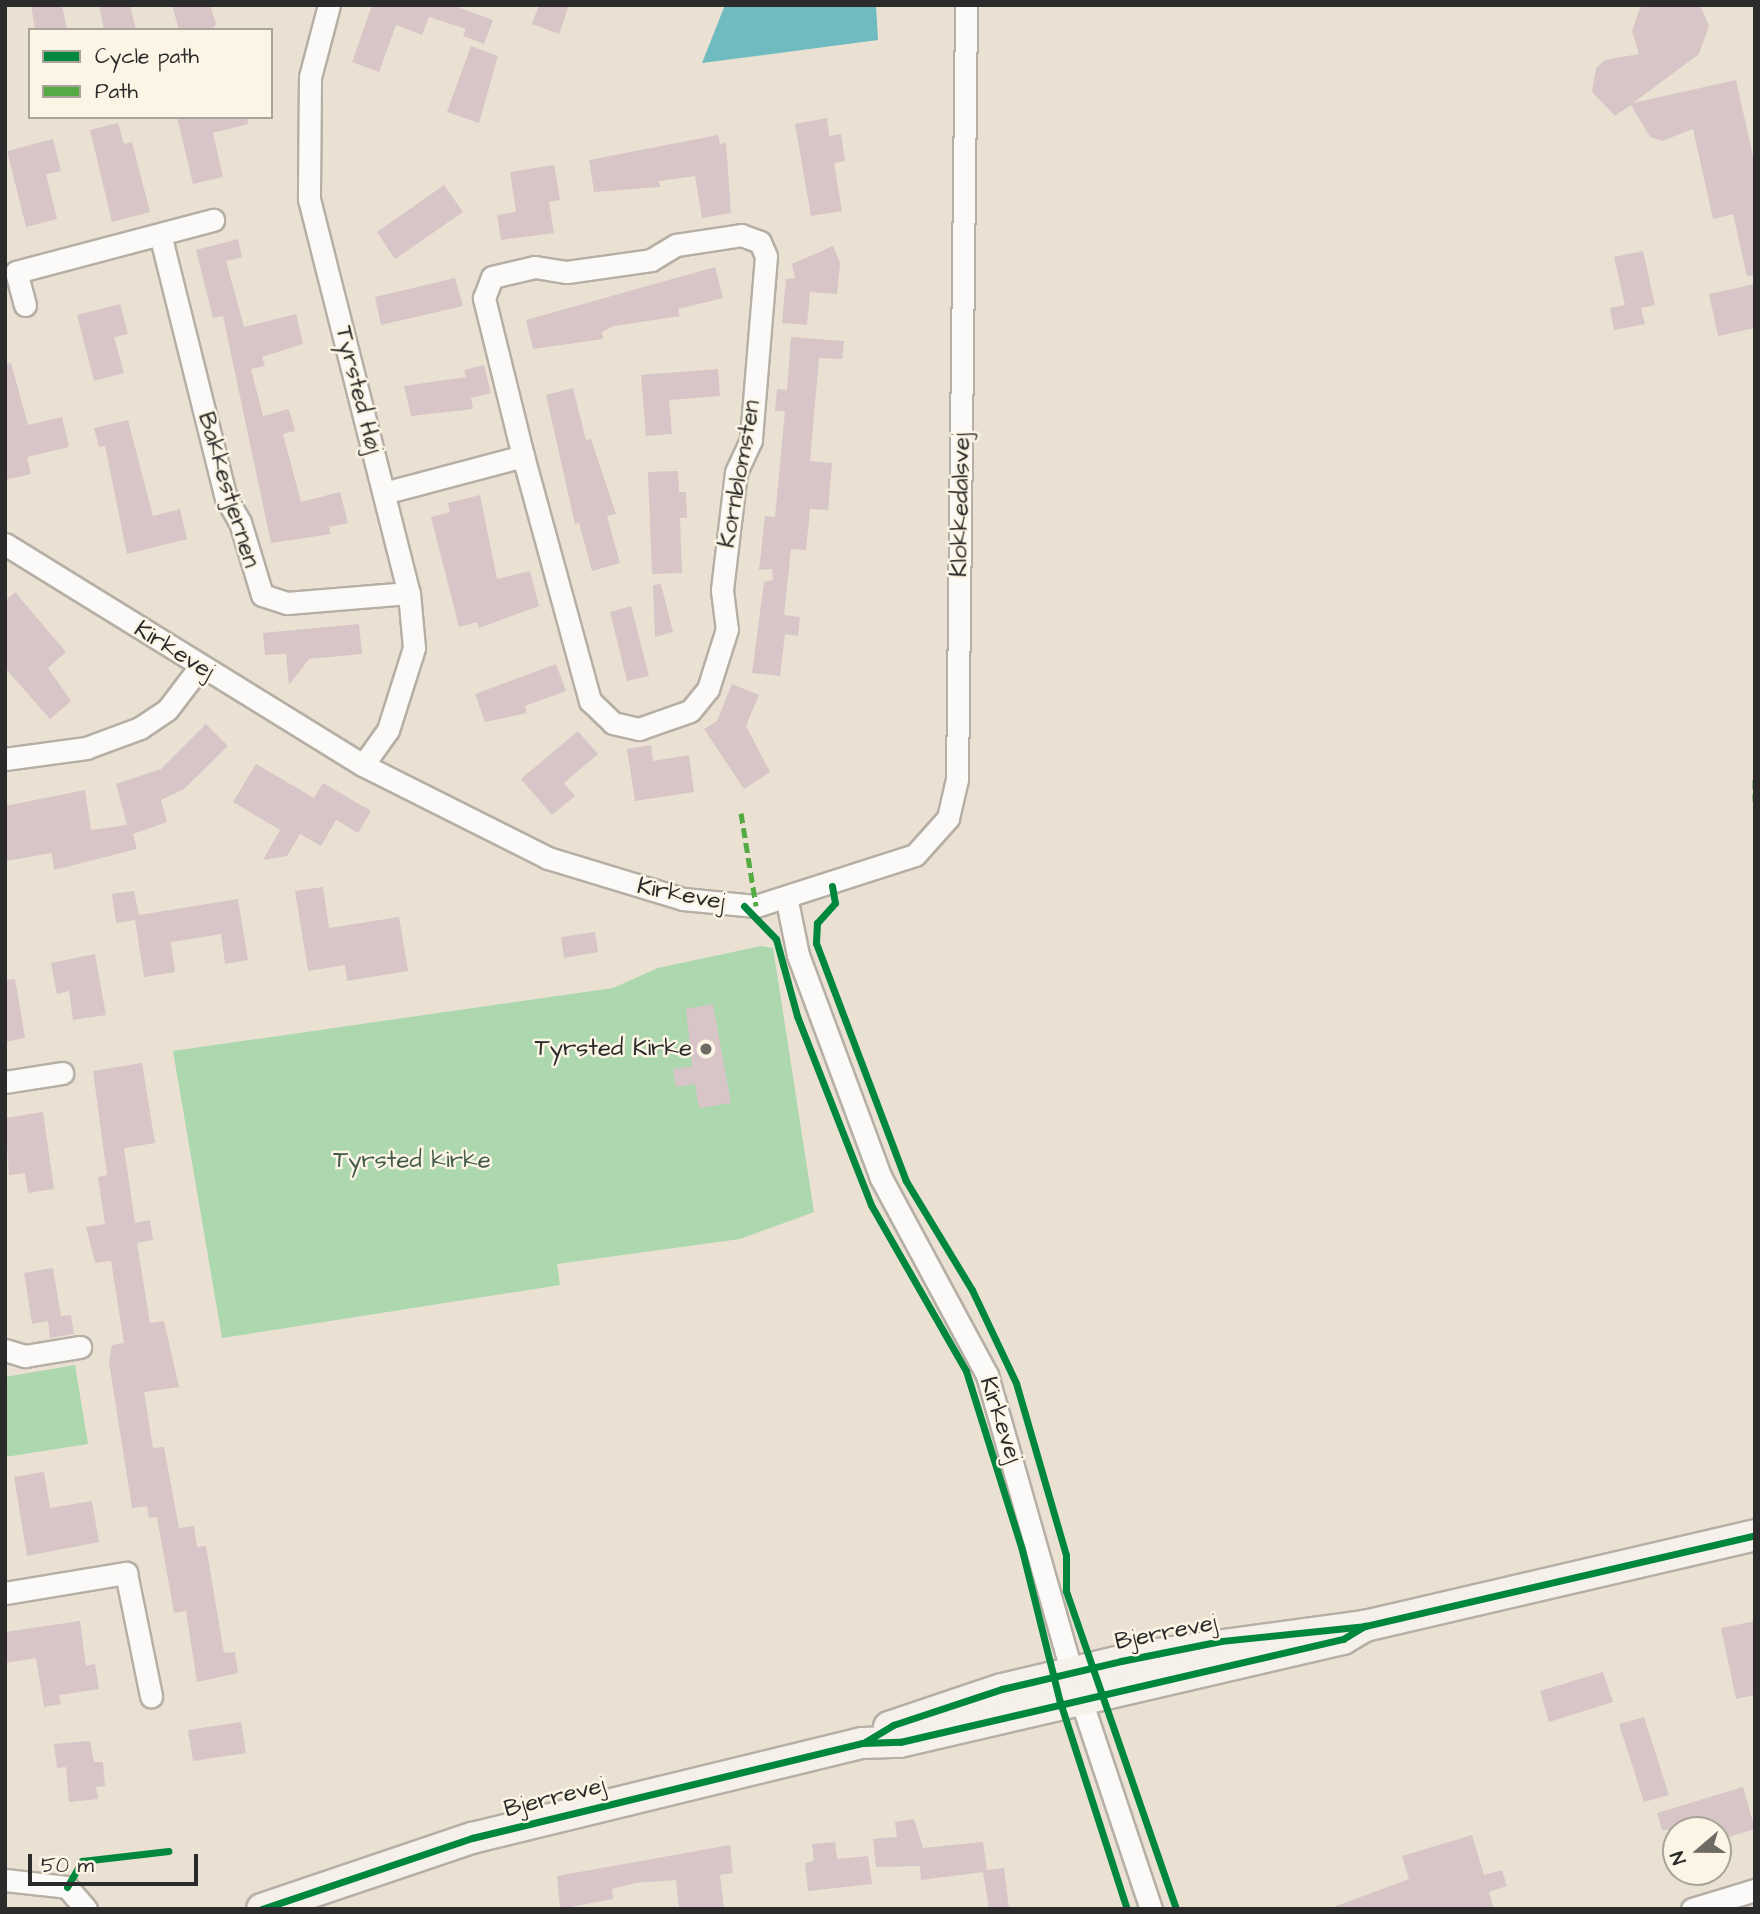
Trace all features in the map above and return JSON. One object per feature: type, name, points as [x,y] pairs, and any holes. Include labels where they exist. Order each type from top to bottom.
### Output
[{"type":"street","name":"Tyrsted Høj","points":[[329,5],[310,77],[309,199],[410,593],[414,648],[405,691],[363,765]]},
{"type":"street","name":"Klokkedalsvej","points":[[787,901],[915,855],[948,818],[957,780],[966,5]]},
{"type":"street","points":[[25,306],[16,272],[161,238],[213,220]]},
{"type":"street","name":"Kornblomsten","points":[[741,235],[760,242],[766,256],[751,440],[736,472],[722,590],[727,629],[708,689],[690,711],[639,729],[613,723],[590,701],[523,456],[484,298],[492,277],[535,267],[568,272],[651,260],[676,245],[741,235]]},
{"type":"street","name":"Bakkestjernen","points":[[161,238],[226,498],[240,522],[262,595],[287,603],[410,593]]},
{"type":"street","points":[[383,493],[523,456]]},
{"type":"street","name":"Kirkevej","points":[[5,544],[199,668],[363,765],[475,827],[632,886],[732,905],[787,901],[798,956],[881,1178],[904,1231],[951,1302],[987,1375],[1076,1685],[1151,1909]]},
{"type":"street","points":[[5,760],[86,748],[140,728],[167,709],[199,668]]},
{"type":"street","points":[[5,1082],[62,1073]]},
{"type":"street","points":[[5,1350],[25,1356],[80,1346]]},
{"type":"street","name":"Bjerrevej","points":[[262,1909],[472,1838],[862,1744],[900,1742],[1221,1641],[1365,1626],[1755,1535]]},
{"type":"street","points":[[5,1593],[126,1573],[151,1696]]},
{"type":"street","points":[[5,1880],[67,1887],[86,1909]]},
{"type":"street","points":[[1692,1909],[1755,1890]]},
{"type":"green space","name":"Tyrsted kirke","points":[[761,946],[773,948],[814,1212],[740,1239],[557,1264],[560,1285],[222,1338],[173,1051],[613,988],[658,968]]},
{"type":"green space","points":[[75,1365],[88,1444],[5,1457],[5,1377]]},
{"type":"water","points":[[725,5],[876,5],[878,40],[702,63]]},
{"type":"building","points":[[31,5],[62,5],[67,28],[35,28]]},
{"type":"building","points":[[99,5],[130,5],[136,28],[104,28]]},
{"type":"building","points":[[172,5],[210,5],[216,24],[213,28],[178,28]]},
{"type":"building","points":[[372,5],[452,5],[493,20],[484,44],[463,36],[466,29],[429,17],[422,35],[396,25],[379,72],[352,62]]},
{"type":"building","points":[[539,5],[569,5],[559,34],[532,24]]},
{"type":"building","points":[[1641,5],[1700,5],[1709,26],[1699,54],[1633,103],[1736,80],[1755,165],[1755,275],[1747,276],[1733,214],[1713,219],[1693,129],[1662,141],[1650,137],[1631,105],[1615,116],[1592,92],[1596,68],[1605,60],[1639,54],[1632,31]]},
{"type":"building","points":[[471,46],[498,56],[479,123],[447,112]]},
{"type":"building","points":[[827,118],[829,136],[841,134],[845,161],[834,163],[842,211],[811,216],[795,124]]},
{"type":"building","points":[[177,119],[247,119],[248,124],[213,133],[223,177],[193,184]]},
{"type":"building","points":[[118,123],[124,144],[132,142],[150,212],[112,222],[90,130]]},
{"type":"building","points":[[718,135],[720,144],[726,143],[731,213],[702,218],[695,176],[659,181],[660,187],[594,192],[589,160]]},
{"type":"building","points":[[53,139],[61,171],[46,174],[57,219],[26,227],[7,151]]},
{"type":"building","points":[[554,165],[560,200],[549,202],[554,233],[501,240],[497,215],[516,212],[510,172]]},
{"type":"building","points":[[444,185],[463,212],[395,259],[377,232]]},
{"type":"building","points":[[238,239],[242,257],[226,261],[244,327],[296,314],[303,344],[262,357],[265,366],[251,369],[263,416],[289,409],[295,431],[283,434],[301,502],[340,492],[348,523],[329,527],[331,534],[271,543],[223,316],[213,318],[196,250]]},
{"type":"building","points":[[833,246],[840,263],[837,294],[810,292],[807,325],[782,323],[786,279],[795,278],[792,264]]},
{"type":"building","points":[[1643,251],[1655,305],[1641,308],[1645,324],[1614,330],[1610,308],[1625,305],[1614,257]]},
{"type":"building","points":[[715,267],[723,298],[678,309],[680,316],[614,326],[602,332],[603,339],[533,349],[526,320]]},
{"type":"building","points":[[455,278],[463,306],[381,325],[375,297]]},
{"type":"building","points":[[1755,284],[1755,328],[1718,336],[1709,294]]},
{"type":"building","points":[[120,304],[128,334],[114,337],[124,373],[94,381],[77,315]]},
{"type":"building","points":[[791,337],[844,341],[842,359],[819,358],[810,461],[832,463],[828,510],[810,509],[806,550],[791,549],[784,615],[800,617],[798,636],[785,634],[780,676],[752,673],[764,582],[773,580],[772,569],[759,570],[765,516],[775,517],[785,411],[775,411],[777,389],[787,390]]},
{"type":"building","points":[[11,363],[28,425],[62,417],[69,447],[27,457],[31,474],[5,480],[5,364]]},
{"type":"building","points":[[484,365],[491,393],[471,398],[473,409],[411,416],[404,386],[466,377],[464,370]]},
{"type":"building","points":[[718,369],[720,396],[669,400],[672,434],[646,436],[641,375]]},
{"type":"building","points":[[573,388],[586,440],[591,439],[616,514],[607,516],[620,563],[592,571],[579,523],[575,524],[546,395]]},
{"type":"building","points":[[128,420],[153,516],[180,509],[187,539],[127,554],[105,446],[99,447],[94,428]]},
{"type":"building","points":[[678,471],[679,492],[686,492],[687,518],[680,518],[682,573],[652,574],[648,472]]},
{"type":"building","points":[[480,495],[497,579],[530,571],[539,606],[479,628],[477,622],[459,627],[431,517],[450,512],[448,503]]},
{"type":"building","points":[[661,584],[673,632],[655,637],[653,585]]},
{"type":"building","points":[[15,592],[66,652],[48,668],[71,701],[50,719],[5,668],[5,601]]},
{"type":"building","points":[[631,606],[649,676],[627,681],[610,612]]},
{"type":"building","points":[[359,624],[362,654],[309,659],[289,685],[286,654],[265,655],[263,633]]},
{"type":"building","points":[[556,664],[566,691],[525,706],[527,713],[485,722],[475,694]]},
{"type":"building","points":[[732,684],[759,695],[746,726],[770,772],[744,789],[704,729],[717,721]]},
{"type":"building","points":[[206,724],[228,746],[184,789],[161,800],[167,822],[133,834],[137,849],[54,870],[52,853],[5,861],[5,806],[85,790],[91,830],[127,825],[116,784],[161,769]]},
{"type":"building","points":[[578,731],[598,754],[564,783],[575,796],[552,815],[521,779]]},
{"type":"building","points":[[651,745],[653,761],[689,755],[694,792],[635,801],[627,749]]},
{"type":"building","points":[[256,764],[314,798],[323,783],[371,811],[358,833],[336,820],[321,846],[300,834],[287,856],[263,860],[280,830],[233,802]]},
{"type":"building","points":[[323,887],[329,928],[399,917],[408,971],[347,981],[345,965],[308,971],[295,891]]},
{"type":"building","points":[[134,891],[139,915],[238,899],[248,960],[225,964],[221,934],[171,942],[175,972],[144,977],[135,920],[116,923],[112,894]]},
{"type":"building","points":[[595,932],[598,952],[564,958],[561,937]]},
{"type":"building","points":[[95,954],[106,1015],[73,1020],[69,991],[57,994],[51,963]]},
{"type":"building","points":[[15,979],[25,1038],[5,1042],[5,980]]},
{"type":"building","name":"Tyrsted Kirke","points":[[713,1004],[731,1103],[699,1108],[695,1084],[676,1087],[673,1069],[692,1066],[686,1009]]},
{"type":"building","points":[[142,1063],[155,1143],[124,1148],[135,1223],[150,1220],[153,1240],[137,1243],[150,1323],[164,1321],[179,1387],[144,1392],[153,1448],[164,1447],[179,1528],[194,1526],[197,1547],[206,1546],[224,1653],[235,1652],[238,1673],[197,1682],[186,1611],[174,1613],[157,1517],[149,1518],[147,1506],[132,1508],[109,1362],[112,1345],[124,1343],[111,1261],[95,1263],[86,1227],[105,1224],[98,1177],[107,1175],[93,1071]]},
{"type":"building","points":[[43,1112],[54,1189],[28,1193],[25,1173],[9,1175],[5,1118]]},
{"type":"building","points":[[53,1268],[61,1316],[71,1315],[74,1334],[50,1338],[48,1321],[32,1324],[24,1273]]},
{"type":"building","points":[[44,1472],[50,1508],[92,1501],[99,1542],[27,1556],[14,1477]]},
{"type":"building","points":[[80,1621],[86,1666],[95,1664],[99,1689],[59,1695],[61,1704],[44,1707],[36,1658],[5,1663],[5,1632]]},
{"type":"building","points":[[1755,1621],[1755,1695],[1736,1699],[1721,1628]]},
{"type":"building","points":[[1603,1672],[1613,1702],[1549,1722],[1540,1691]]},
{"type":"building","points":[[1644,1717],[1669,1795],[1644,1802],[1619,1724]]},
{"type":"building","points":[[241,1722],[246,1753],[193,1761],[188,1730]]},
{"type":"building","points":[[90,1741],[94,1762],[103,1762],[105,1786],[96,1787],[98,1799],[69,1802],[66,1767],[57,1768],[54,1744]]},
{"type":"building","points":[[1743,1787],[1755,1829],[1732,1836],[1732,1816],[1662,1816],[1662,1830],[1657,1813]]},
{"type":"building","points":[[914,1819],[923,1848],[983,1842],[987,1870],[1004,1868],[1009,1909],[989,1909],[983,1872],[921,1880],[920,1866],[876,1867],[873,1839],[897,1837],[895,1822]]},
{"type":"building","points":[[1472,1835],[1484,1875],[1502,1870],[1507,1886],[1489,1892],[1494,1909],[1328,1909],[1409,1879],[1402,1856]]},
{"type":"building","points":[[835,1842],[837,1859],[868,1856],[872,1884],[808,1891],[805,1863],[814,1861],[812,1844]]},
{"type":"building","points":[[730,1845],[733,1873],[720,1875],[724,1909],[679,1909],[676,1880],[635,1883],[612,1889],[613,1899],[560,1909],[557,1876]]},
{"type":"marked path","points":[[1755,779],[1755,801]]},
{"type":"marked path","points":[[741,813],[756,906]]},
{"type":"cycle path","points":[[832,886],[835,903],[817,923],[816,943],[906,1181],[972,1290],[1016,1383],[1066,1555],[1066,1591],[1176,1909]]},
{"type":"cycle path","points":[[744,906],[776,939],[797,1016],[871,1205],[966,1371],[1022,1550],[1060,1702],[1127,1909]]},
{"type":"cycle path","points":[[865,1742],[893,1725],[1002,1689],[1121,1661],[1221,1641],[1365,1626],[1755,1535]]},
{"type":"cycle path","points":[[262,1909],[472,1838],[862,1743],[900,1742],[1343,1639],[1365,1626]]},
{"type":"cycle path","points":[[67,1887],[82,1861],[168,1851]]},
{"type":"place","name":"Tyrsted Kirke","points":[[706,1049]]}]
